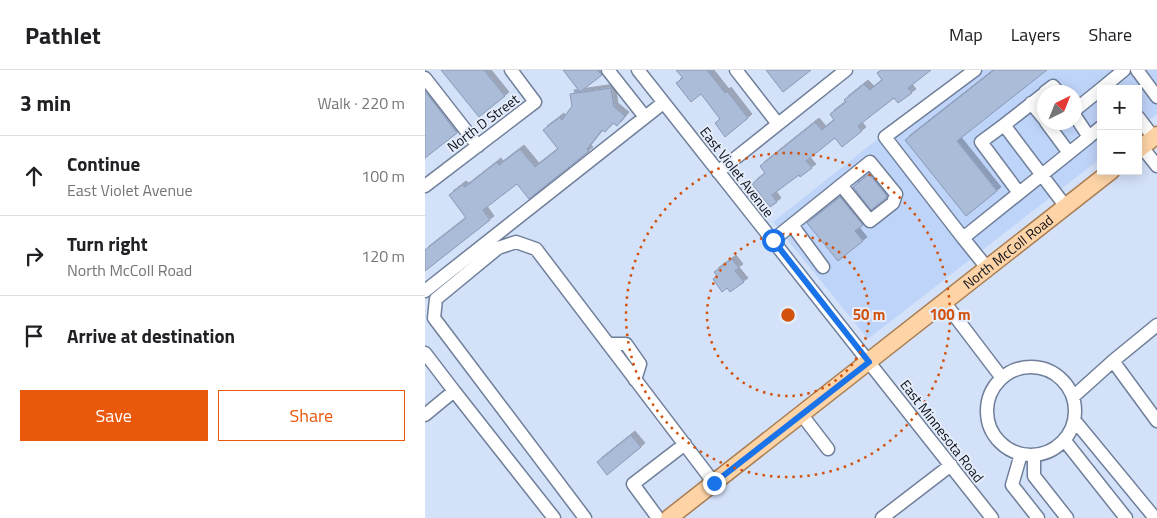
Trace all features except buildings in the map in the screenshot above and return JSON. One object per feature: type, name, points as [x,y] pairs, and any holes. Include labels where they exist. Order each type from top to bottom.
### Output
[{"type":"main road","name":"North McColl Road","points":[[669,518],[1106,175]]},
{"type":"street","name":"North D Street","points":[[425,186],[535,102],[511,70]]},
{"type":"street","points":[[608,70],[645,117]]},
{"type":"street","name":"East Violet Avenue","points":[[638,70],[869,362]]},
{"type":"street","points":[[736,70],[778,124]]},
{"type":"street","points":[[718,172],[846,70]]},
{"type":"street","points":[[975,70],[885,137],[988,269]]},
{"type":"street","points":[[1110,85],[1124,70]]},
{"type":"street","points":[[1137,70],[1157,97]]},
{"type":"street","points":[[425,78],[478,146]]},
{"type":"street","points":[[1082,105],[1097,96]]},
{"type":"street","points":[[1019,193],[981,142],[1037,99]]},
{"type":"street","points":[[425,291],[663,103]]},
{"type":"street","points":[[1031,103],[1037,111]]},
{"type":"street","points":[[1004,124],[1066,207]]},
{"type":"street","points":[[1082,126],[1089,137]]},
{"type":"street","points":[[1142,127],[1157,166]]},
{"type":"street","points":[[1052,130],[1069,153]]},
{"type":"street","points":[[963,238],[1098,130]]},
{"type":"street","points":[[773,240],[841,185],[870,162],[896,194],[893,202],[870,221],[841,185]]},
{"type":"street","points":[[792,225],[823,267]]},
{"type":"street","points":[[585,518],[433,318],[436,299],[498,248],[516,242],[536,249],[714,483]]},
{"type":"street","points":[[945,303],[1002,378]]},
{"type":"street","points":[[1073,397],[1157,325]]},
{"type":"street","points":[[425,353],[554,518]]},
{"type":"street","points":[[1113,361],[1156,416]]},
{"type":"street","name":"East Minnesota Road","points":[[869,362],[992,518]]},
{"type":"street","points":[[1028,367],[1043,368],[1056,374],[1066,384],[1073,397],[1076,409],[1075,421],[1071,432],[1065,441],[1045,454],[1027,455],[1008,449],[997,440],[990,428],[987,415],[988,401],[993,388],[1002,378],[1015,370],[1028,367]]},
{"type":"street","points":[[425,415],[454,391]]},
{"type":"street","points":[[802,415],[828,449]]},
{"type":"street","points":[[1075,421],[1155,518]]},
{"type":"street","points":[[1065,441],[1125,518]]},
{"type":"street","points":[[658,518],[633,484],[685,444]]},
{"type":"street","points":[[1027,455],[1012,485],[1038,518]]},
{"type":"street","points":[[1027,455],[1034,476],[1067,518]]},
{"type":"street","points":[[882,518],[951,466]]},
{"type":"shaded area","points":[[965,70],[1157,70],[1157,114],[1142,125],[1142,85],[1097,85],[1097,161],[868,339],[773,222]]},
{"type":"route","points":[[714,483],[869,362],[773,240]]}]
